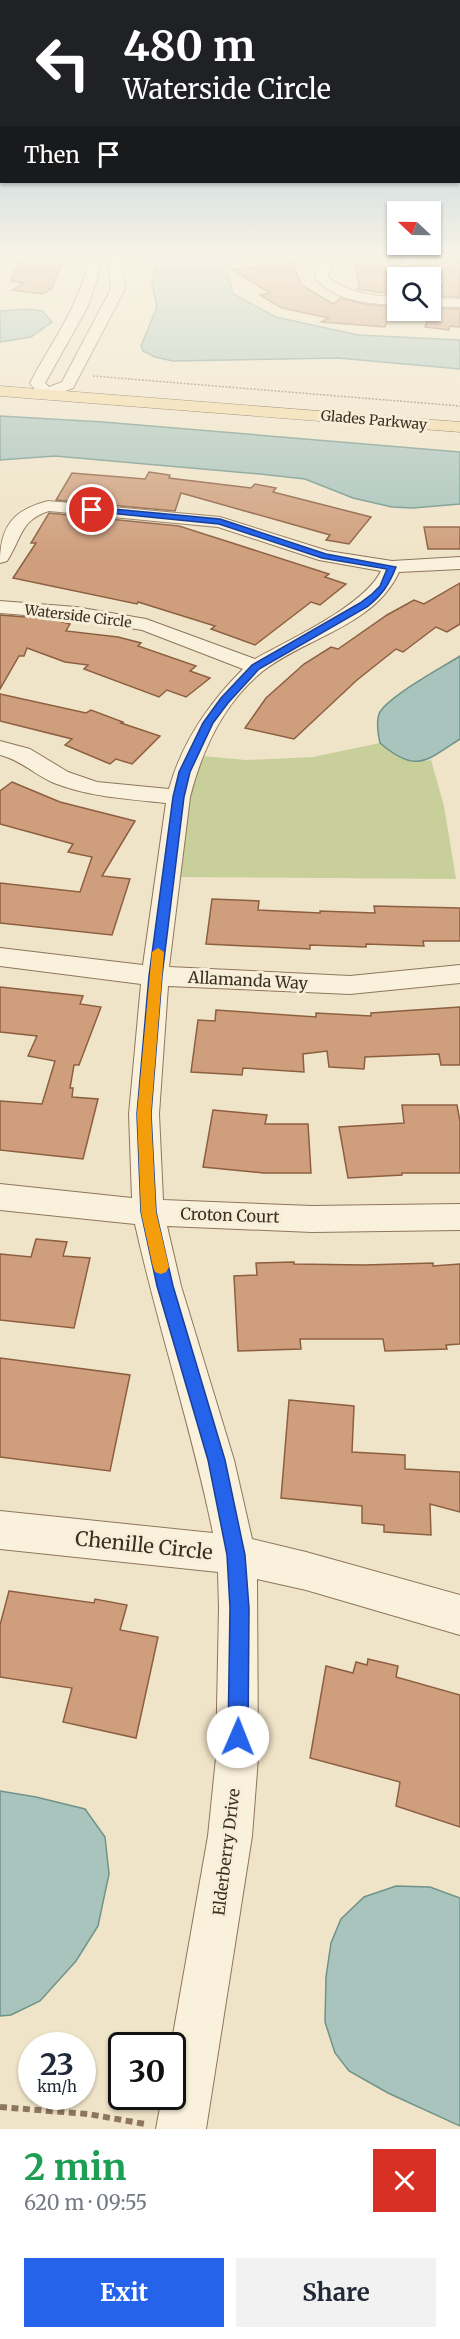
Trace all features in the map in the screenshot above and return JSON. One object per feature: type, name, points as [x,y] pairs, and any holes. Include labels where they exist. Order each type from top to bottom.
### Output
[{"type":"main road","name":"Glades Parkway","points":[[0,391],[41,388],[71,380],[460,417]]},
{"type":"main road","name":"Glades Parkway","points":[[0,382],[41,388],[460,427]]},
{"type":"street","points":[[41,388],[57,357]]},
{"type":"street","points":[[71,380],[83,357]]},
{"type":"street","points":[[0,557],[21,519],[29,512],[48,506],[220,522],[325,556],[392,567],[460,563]]},
{"type":"street","name":"Elderberry Drive","points":[[168,2127],[220,1904],[237,1758],[239,1608],[236,1555],[216,1460],[165,1286],[148,1212],[144,1114],[155,976],[178,797],[184,772],[208,723],[224,700],[256,667],[363,605],[384,586],[392,567]]},
{"type":"street","name":"Waterside Circle","points":[[0,607],[76,613],[146,625],[256,667]]},
{"type":"street","points":[[0,748],[22,754],[60,777],[94,789],[178,797]]},
{"type":"street","name":"Allamanda Way","points":[[0,957],[155,976],[350,985],[460,974]]},
{"type":"street","name":"Croton Court","points":[[0,1197],[148,1212],[312,1219],[460,1217]]},
{"type":"street","name":"Chenille Circle","points":[[0,1530],[236,1555],[306,1570],[460,1615]]},
{"type":"path","points":[[71,380],[460,406]]},
{"type":"path","points":[[0,2107],[88,2114],[168,2127]]},
{"type":"green space","points":[[380,743],[403,759],[431,760],[444,806],[456,879],[168,877],[191,755],[246,760],[313,757]]},
{"type":"water","points":[[157,357],[460,357],[460,369],[338,358],[173,361]]},
{"type":"water","points":[[0,416],[103,422],[460,452],[460,504],[413,508],[392,507],[353,498],[305,479],[260,474],[55,456],[0,460]]},
{"type":"water","points":[[460,656],[460,739],[421,761],[403,759],[392,753],[380,743],[379,714],[403,692]]},
{"type":"water","points":[[0,1791],[85,1809],[105,1837],[109,1874],[98,1926],[76,1961],[40,2001],[11,2015],[0,2016]]},
{"type":"water","points":[[396,1886],[430,1887],[460,1898],[460,2126],[388,2093],[349,2071],[335,2053],[325,2022],[326,1977],[331,1943],[341,1919],[364,1897]]},
{"type":"building","points":[[149,472],[170,475],[169,478],[251,488],[255,484],[276,488],[273,492],[371,517],[349,544],[326,540],[330,535],[181,493],[175,511],[56,500],[72,473],[145,479]]},
{"type":"building","points":[[49,513],[179,526],[329,574],[325,577],[346,584],[320,605],[311,602],[255,645],[211,629],[215,626],[138,602],[137,604],[13,578],[36,543],[31,543]]},
{"type":"building","points":[[424,527],[460,527],[460,549],[428,549]]},
{"type":"building","points":[[460,583],[460,624],[447,632],[436,627],[403,652],[396,649],[357,680],[294,739],[245,728],[266,698],[304,664],[331,647],[338,649],[387,615],[414,600],[424,604]]},
{"type":"building","points":[[0,615],[52,619],[70,624],[66,631],[118,637],[141,643],[138,646],[196,666],[190,671],[210,678],[186,697],[167,690],[159,697],[84,669],[88,665],[65,662],[27,648],[24,656],[19,656],[0,689]]},
{"type":"building","points":[[0,694],[86,713],[91,710],[160,736],[132,764],[116,759],[110,764],[65,745],[72,739],[0,721]]},
{"type":"building","points":[[12,782],[60,802],[135,821],[102,876],[130,879],[112,935],[0,923],[0,883],[80,892],[92,857],[68,852],[73,844],[0,824],[0,791]]},
{"type":"building","points":[[212,899],[259,901],[258,910],[320,913],[320,911],[375,913],[374,906],[460,908],[460,941],[423,941],[424,946],[310,945],[310,949],[206,944]]},
{"type":"building","points":[[0,987],[83,996],[80,1004],[101,1007],[79,1065],[74,1065],[70,1088],[73,1088],[72,1097],[98,1099],[83,1159],[0,1150],[0,1101],[42,1104],[55,1061],[28,1056],[37,1036],[0,1032]]},
{"type":"building","points":[[460,1007],[460,1065],[441,1065],[439,1054],[365,1057],[364,1069],[329,1067],[327,1051],[303,1054],[304,1072],[243,1068],[242,1075],[191,1072],[198,1020],[215,1021],[216,1010],[316,1017],[316,1013],[371,1016],[371,1013]]},
{"type":"building","points":[[402,1105],[457,1105],[460,1121],[460,1173],[402,1173],[402,1175],[348,1178],[339,1127],[404,1123]]},
{"type":"building","points":[[213,1110],[267,1115],[265,1124],[308,1124],[311,1173],[264,1173],[203,1167]]},
{"type":"building","points":[[36,1239],[67,1242],[63,1256],[90,1258],[74,1328],[0,1320],[0,1254],[31,1257]]},
{"type":"building","points":[[294,1262],[294,1264],[364,1265],[433,1263],[433,1266],[460,1264],[460,1344],[446,1345],[447,1349],[385,1351],[383,1339],[300,1339],[301,1349],[238,1351],[234,1276],[257,1275],[256,1263]]},
{"type":"building","points":[[0,1358],[130,1375],[110,1471],[0,1457]]},
{"type":"building","points":[[289,1400],[354,1406],[352,1452],[405,1455],[405,1469],[460,1472],[460,1512],[430,1504],[431,1535],[384,1532],[384,1525],[362,1523],[362,1506],[281,1498]]},
{"type":"building","points":[[9,1591],[94,1603],[95,1599],[127,1605],[120,1630],[158,1637],[136,1738],[63,1722],[72,1688],[0,1677],[0,1625]]},
{"type":"building","points":[[368,1659],[398,1666],[396,1677],[460,1695],[460,1827],[396,1806],[400,1782],[310,1758],[326,1666],[353,1673],[356,1662],[367,1665]]},
{"type":"slow traffic","points":[[158,952],[144,1114],[148,1212],[161,1267]]},
{"type":"route","points":[[92,510],[220,522],[325,556],[392,567],[384,586],[375,596],[256,667],[224,700],[195,747],[184,772],[178,797],[155,976],[144,1114],[148,1212],[165,1286],[216,1460],[236,1555],[239,1608],[238,1737]]}]
